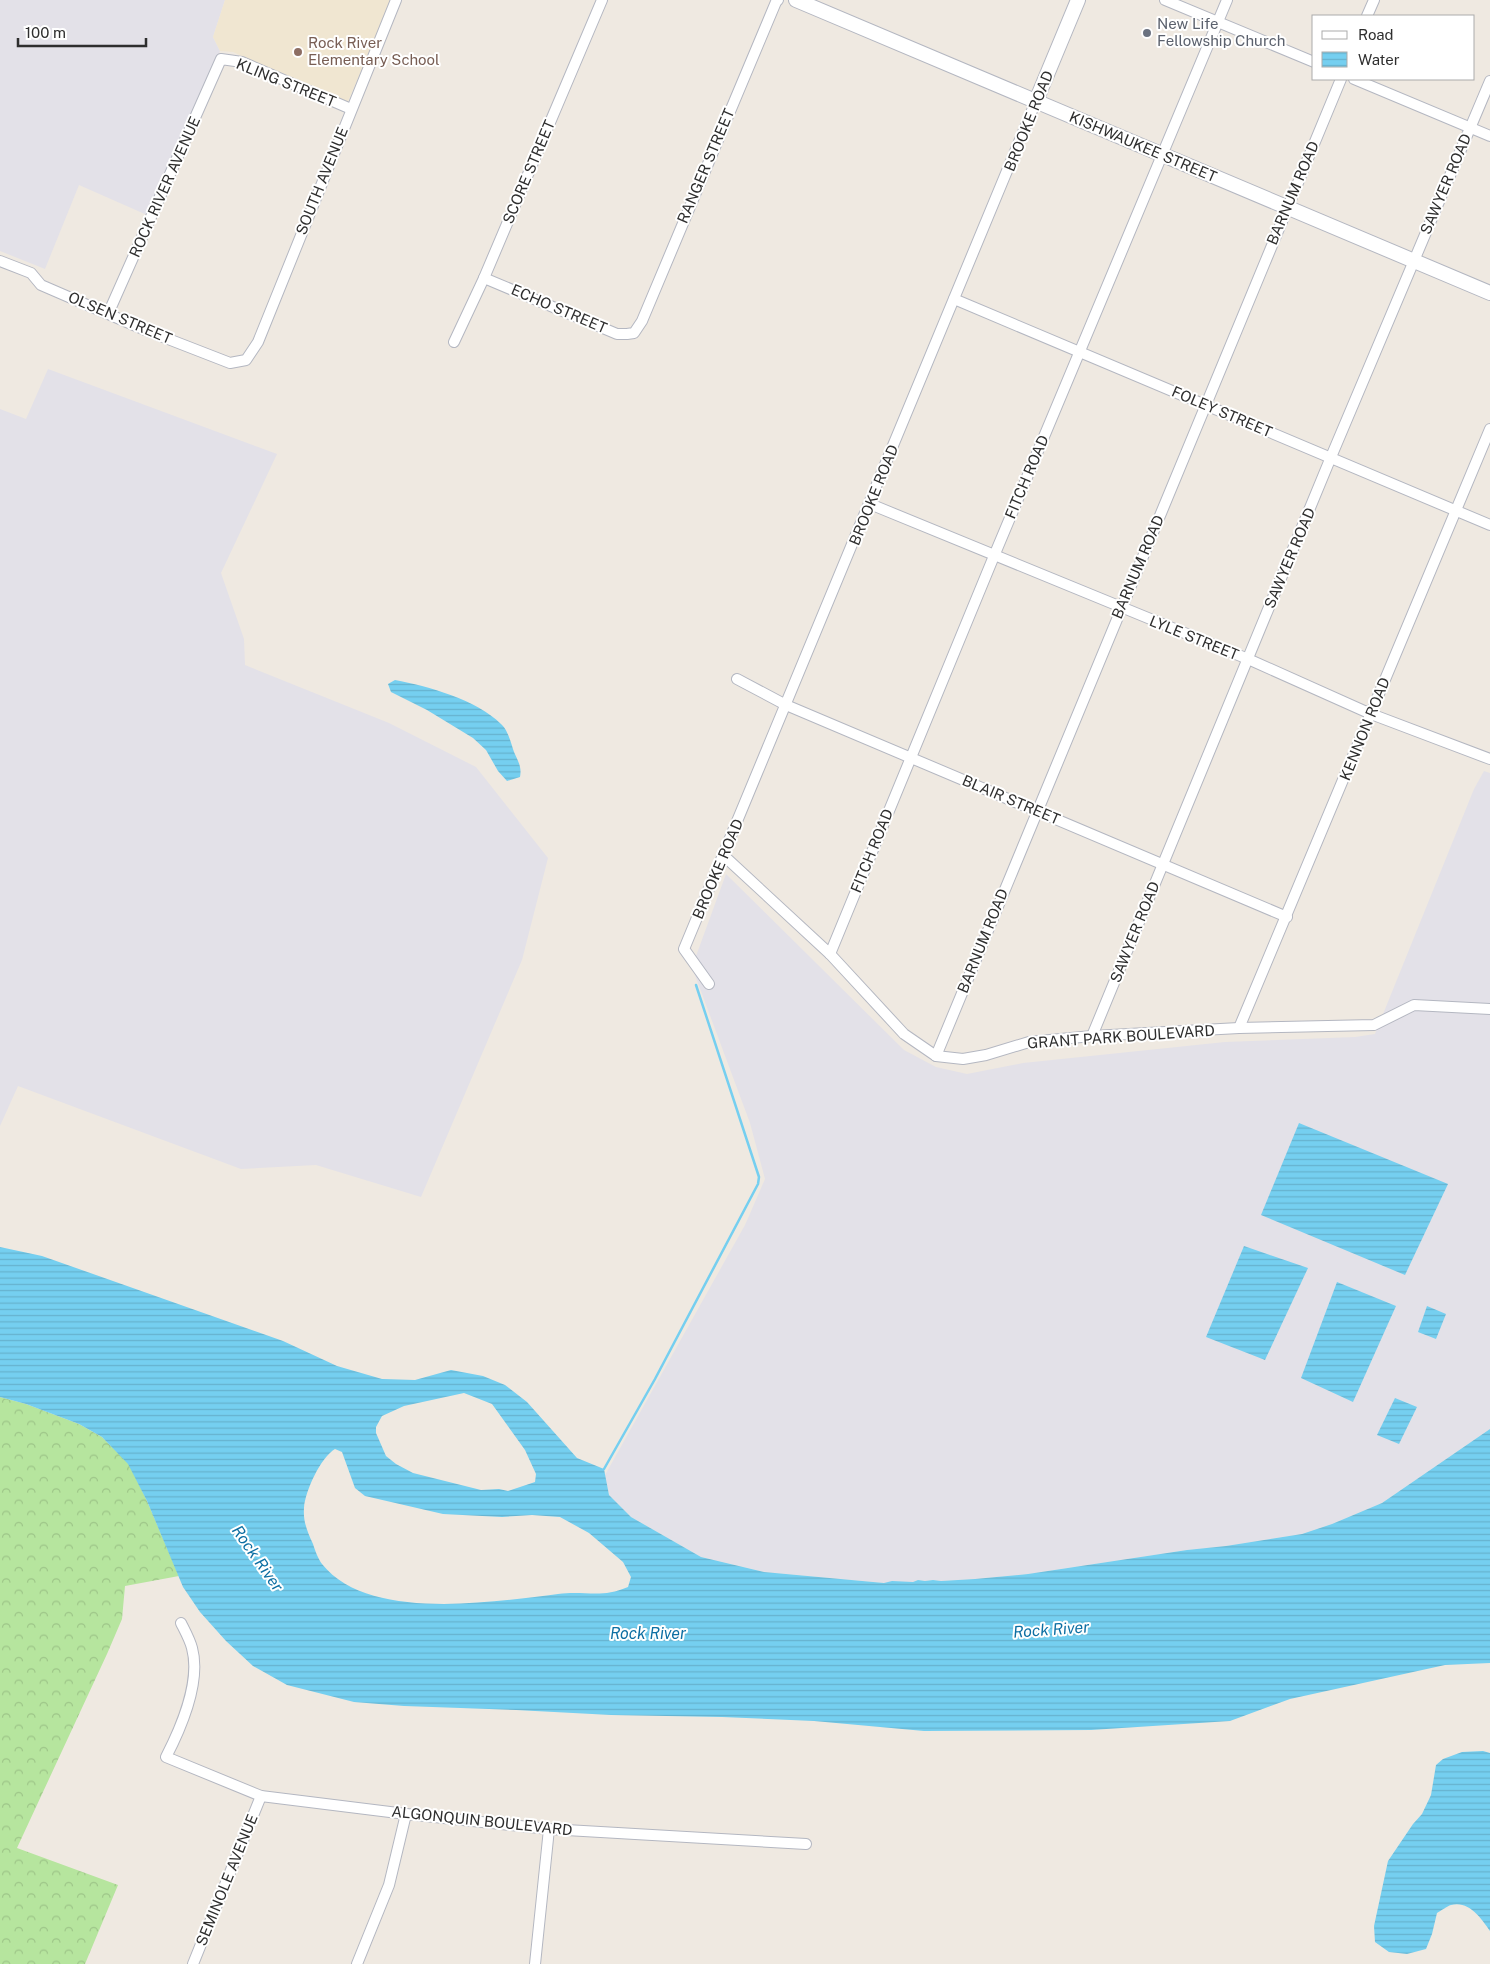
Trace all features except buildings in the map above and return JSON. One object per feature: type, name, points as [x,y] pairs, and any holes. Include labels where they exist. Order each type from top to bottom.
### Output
[{"type":"street","name":"SOUTH AVENUE","points":[[246,360],[258,342],[396,0]]},
{"type":"street","name":"SCORE STREET","points":[[454,342],[484,278],[602,0]]},
{"type":"street","name":"RANGER STREET","points":[[634,333],[642,321],[722,128],[778,0]]},
{"type":"street","name":"KISHWAUKEE STREET","points":[[796,0],[1490,293]]},
{"type":"street","name":"BROOKE ROAD","points":[[709,984],[684,949],[1078,0]]},
{"type":"street","points":[[1165,0],[1312,61]]},
{"type":"street","name":"FITCH ROAD","points":[[830,954],[994,556],[1227,0]]},
{"type":"street","points":[[1367,15],[1374,0]]},
{"type":"street","name":"KLING STREET","points":[[221,59],[242,62],[351,109]]},
{"type":"street","name":"ROCK RIVER AVENUE","points":[[108,314],[221,59]]},
{"type":"street","name":"BARNUM ROAD","points":[[936,1056],[1341,80]]},
{"type":"street","points":[[1356,80],[1490,136]]},
{"type":"street","name":"SAWYER ROAD","points":[[1092,1036],[1331,457],[1490,80]]},
{"type":"street","name":"OLSEN STREET","points":[[0,261],[31,273],[41,285],[108,314],[230,363],[246,360]]},
{"type":"street","name":"ECHO STREET","points":[[484,278],[617,334],[634,333]]},
{"type":"street","name":"FOLEY STREET","points":[[954,299],[1490,525]]},
{"type":"street","name":"KENNON ROAD","points":[[1239,1028],[1490,429]]},
{"type":"street","name":"LYLE STREET","points":[[870,504],[1248,659],[1371,714],[1490,759]]},
{"type":"street","name":"BLAIR STREET","points":[[737,679],[786,705],[1287,917]]},
{"type":"street","name":"GRANT PARK BOULEVARD","points":[[723,855],[830,954],[904,1034],[936,1056],[964,1059],[986,1055],[1029,1042],[1092,1036],[1239,1028],[1374,1025],[1391,1018],[1414,1004],[1490,1009]]},
{"type":"street","name":"ALGONQUIN BOULEVARD","points":[[181,1623],[192,1646],[195,1663],[186,1708],[166,1757],[261,1796],[550,1829],[806,1844]]},
{"type":"street","name":"SEMINOLE AVENUE","points":[[193,1964],[261,1796]]},
{"type":"street","points":[[357,1964],[389,1885],[406,1814]]},
{"type":"street","points":[[535,1964],[550,1829]]},
{"type":"shaded area","points":[[0,0],[225,0],[213,37],[220,51],[147,215],[79,185],[45,269],[0,251]]},
{"type":"shaded area","name":"Rock River Elementary School","points":[[225,0],[391,0],[347,104],[233,52],[220,51],[213,37]]},
{"type":"shaded area","points":[[48,369],[277,454],[221,573],[244,639],[245,665],[389,723],[476,767],[548,858],[522,960],[421,1197],[316,1165],[241,1169],[18,1086],[0,1126],[0,409],[26,419]]},
{"type":"shaded area","points":[[1484,771],[1490,773],[1490,1429],[1382,1503],[1332,1524],[1302,1534],[1028,1574],[975,1579],[918,1580],[913,1582],[884,1583],[764,1572],[701,1557],[631,1517],[609,1495],[605,1475],[745,1225],[765,1179],[750,1123],[692,967],[726,874],[904,1050],[936,1067],[967,1074],[1023,1063],[1225,1042],[1355,1037],[1375,1034],[1474,789]]},
{"type":"green space","points":[[0,1397],[26,1404],[79,1424],[102,1437],[129,1464],[179,1576],[125,1586],[122,1619],[17,1848],[118,1885],[85,1964],[0,1964]]},
{"type":"water","points":[[395,680],[451,695],[491,715],[507,733],[519,764],[520,777],[507,781],[498,771],[486,750],[473,738],[427,710],[391,692],[388,684]]},
{"type":"water","points":[[1299,1123],[1448,1184],[1405,1275],[1261,1215]]},
{"type":"water","points":[[1244,1246],[1308,1268],[1265,1360],[1206,1337]]},
{"type":"water","name":"Rock River","points":[[0,1247],[42,1256],[283,1341],[337,1366],[382,1379],[415,1380],[451,1370],[483,1376],[505,1385],[527,1402],[577,1458],[604,1469],[609,1495],[631,1517],[701,1557],[764,1572],[884,1583],[892,1581],[913,1582],[918,1580],[975,1579],[1028,1574],[1302,1534],[1332,1524],[1382,1503],[1490,1429],[1490,1663],[1445,1665],[1290,1699],[1230,1721],[1091,1730],[924,1731],[814,1721],[611,1715],[354,1702],[287,1685],[253,1666],[226,1641],[200,1612],[183,1587],[147,1501],[128,1464],[102,1437],[79,1424],[26,1404],[0,1397]],"holes":[[[464,1393],[492,1404],[525,1450],[536,1474],[535,1482],[508,1491],[499,1489],[481,1490],[413,1473],[386,1456],[376,1433],[376,1427],[382,1416],[404,1406]],[[335,1449],[342,1452],[355,1488],[365,1496],[443,1514],[560,1517],[589,1533],[623,1562],[631,1577],[628,1587],[609,1593],[568,1593],[500,1601],[433,1604],[400,1601],[369,1594],[343,1582],[319,1560],[307,1530],[304,1513],[307,1493],[315,1475],[324,1459]]]},
{"type":"water","points":[[1337,1282],[1396,1306],[1353,1402],[1301,1378]]},
{"type":"water","points":[[1427,1306],[1446,1314],[1436,1339],[1418,1332]]},
{"type":"water","points":[[1395,1398],[1417,1407],[1399,1444],[1377,1435]]},
{"type":"water","points":[[1483,1751],[1490,1753],[1490,1931],[1479,1916],[1469,1908],[1458,1904],[1451,1905],[1437,1913],[1426,1949],[1407,1954],[1389,1952],[1375,1942],[1374,1926],[1388,1861],[1422,1814],[1431,1795],[1436,1765],[1443,1759],[1462,1752]]},
{"type":"waterway","points":[[604,1469],[655,1379],[758,1184],[759,1177],[696,985]]},
{"type":"place","name":"New Life Fellowship Church","points":[[1147,33]]},
{"type":"place","name":"Rock River Elementary School","points":[[298,52]]}]
